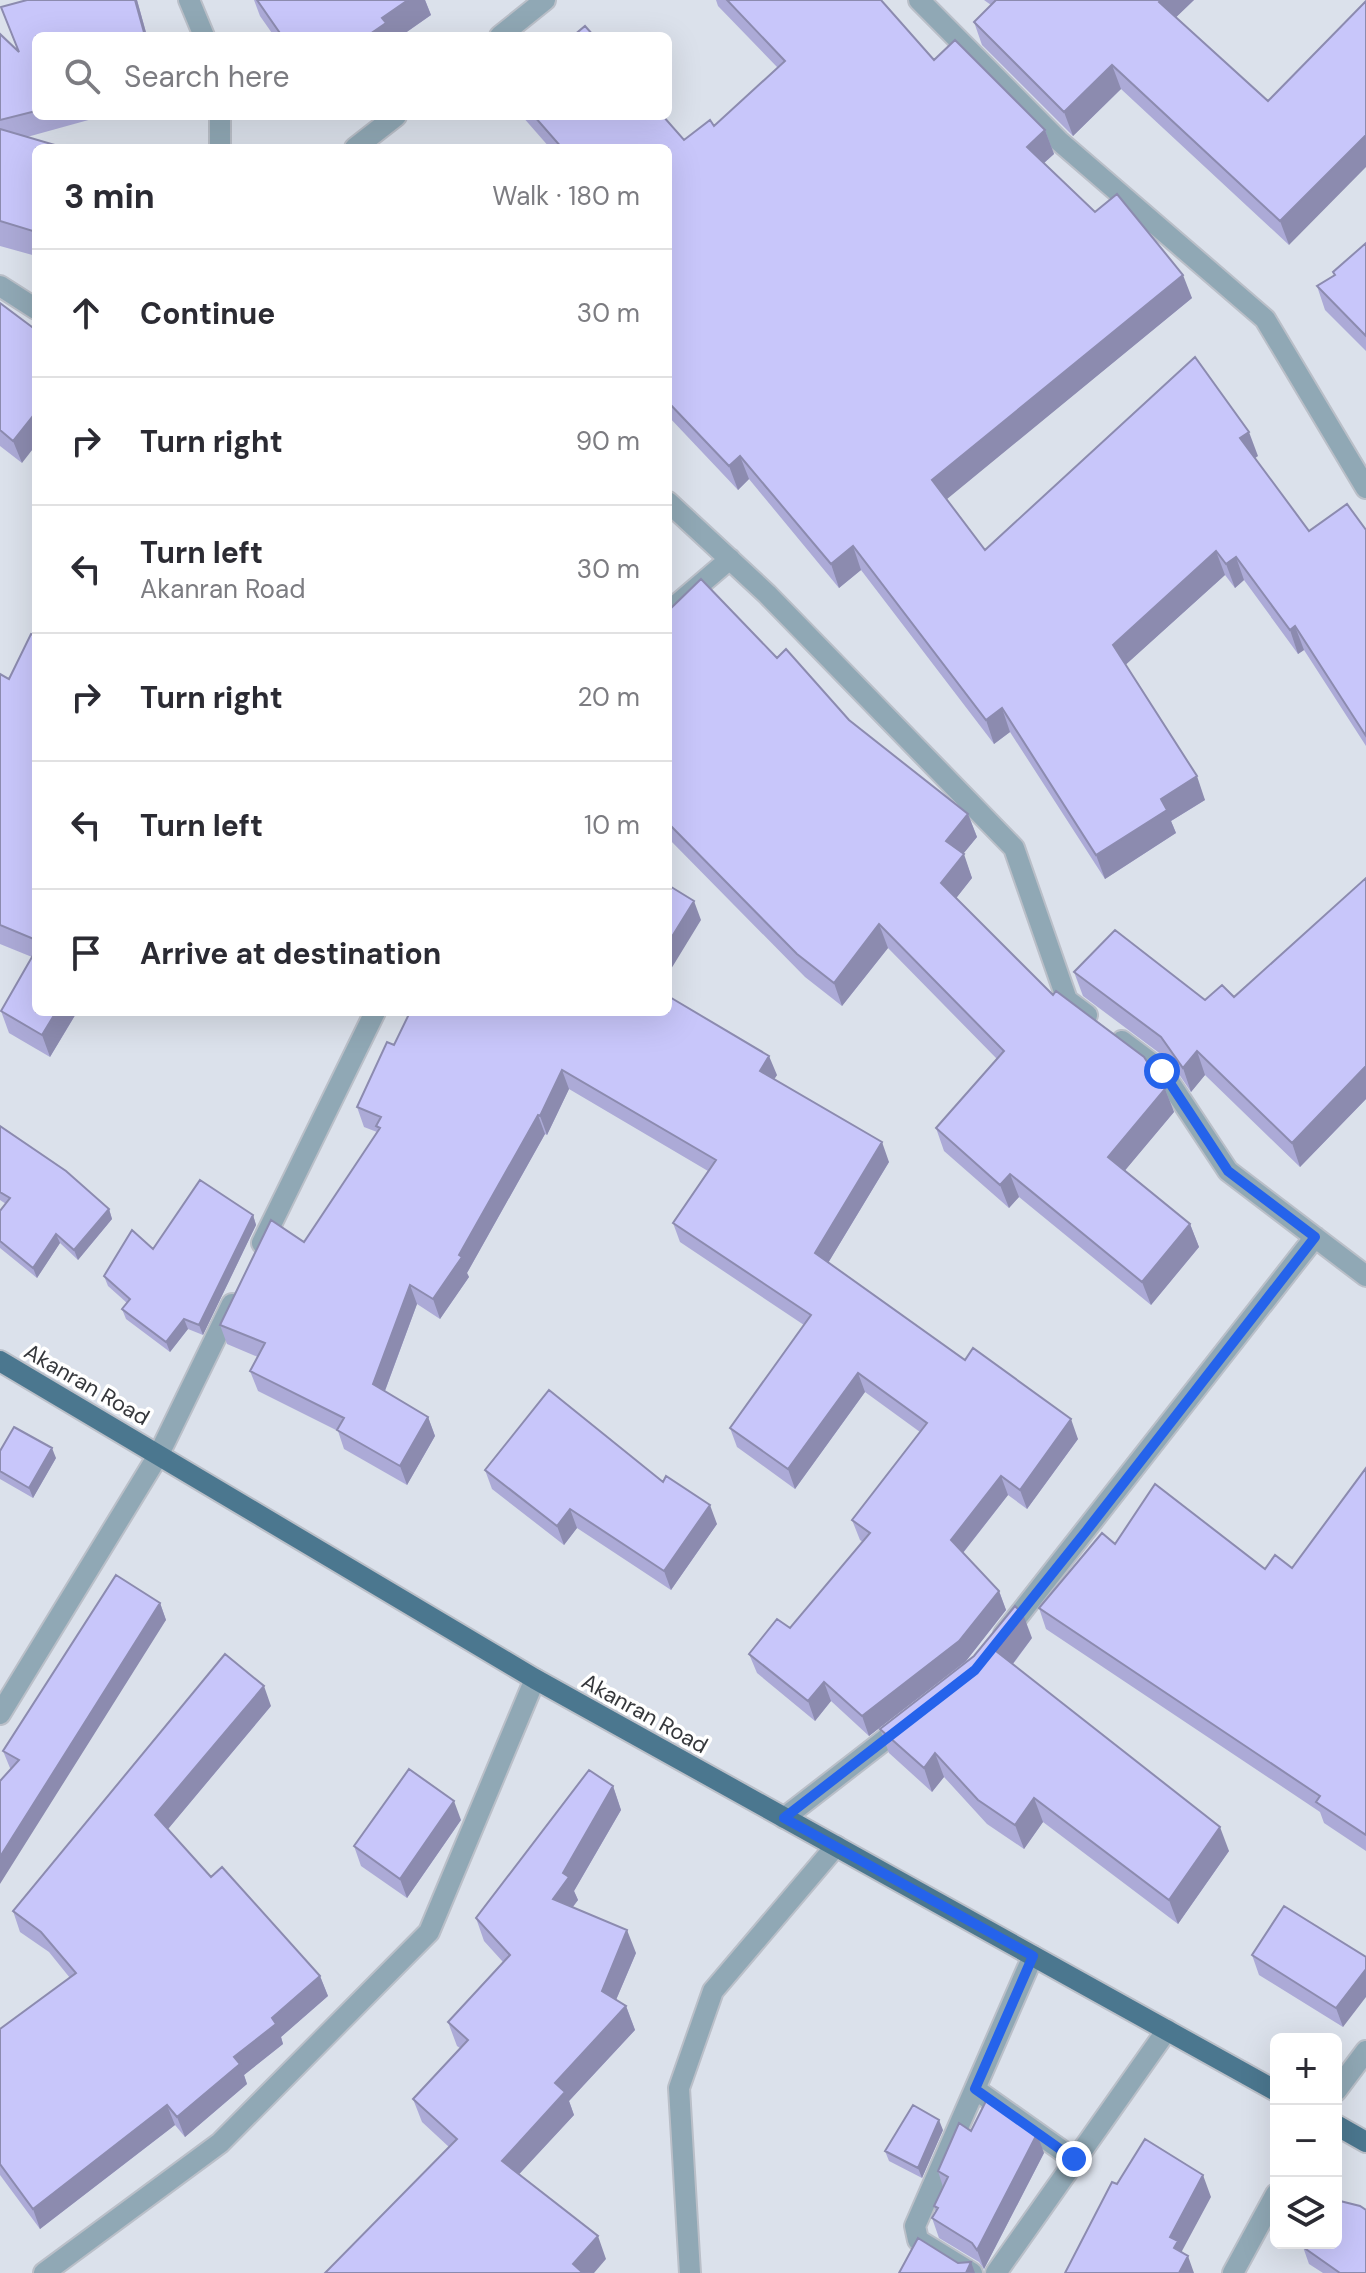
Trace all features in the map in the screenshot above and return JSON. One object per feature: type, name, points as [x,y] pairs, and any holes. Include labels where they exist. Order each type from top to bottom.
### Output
[{"type":"main road","name":"Akanran Road","points":[[0,1361],[535,1679],[1270,2088]]},
{"type":"main road","points":[[1342,2128],[1366,2142]]},
{"type":"street","points":[[189,0],[202,32]]},
{"type":"street","points":[[505,32],[545,0]]},
{"type":"street","points":[[919,0],[1059,141],[1265,319],[1366,488]]},
{"type":"street","points":[[220,120],[220,144]]},
{"type":"street","points":[[360,144],[391,120]]},
{"type":"street","points":[[0,286],[32,306]]},
{"type":"street","points":[[672,506],[767,594],[1014,848],[1067,1000],[1162,1071],[1228,1171],[1366,1276]]},
{"type":"street","points":[[672,609],[730,559]]},
{"type":"street","points":[[257,1254],[373,1016]]},
{"type":"street","points":[[994,1647],[1315,1237]]},
{"type":"street","points":[[0,1714],[159,1454],[243,1283]]},
{"type":"street","points":[[44,2273],[220,2143],[429,1932],[535,1679]]},
{"type":"street","points":[[784,1818],[915,1716]]},
{"type":"street","points":[[690,2273],[679,2088],[713,1991],[836,1846]]},
{"type":"street","points":[[972,2273],[918,2240],[915,2226],[1033,1956]]},
{"type":"street","points":[[996,2273],[1167,2030]]},
{"type":"street","points":[[1342,2083],[1366,2051]]},
{"type":"street","points":[[975,2089],[1074,2159]]},
{"type":"street","points":[[1233,2273],[1270,2205]]},
{"type":"building","points":[[27,0],[135,0],[144,32],[32,32],[32,112],[0,120],[0,34],[19,52],[1,7]]},
{"type":"building","points":[[257,0],[408,0],[382,18],[386,23],[373,32],[279,32]]},
{"type":"building","points":[[727,0],[881,0],[934,60],[955,40],[1045,130],[1027,147],[1095,212],[1117,194],[1183,275],[932,480],[985,550],[1195,357],[1249,432],[1240,438],[1309,531],[1347,504],[1366,530],[1366,736],[1295,626],[1290,630],[1236,557],[1226,564],[1216,551],[1113,645],[1197,776],[1161,799],[1167,810],[1096,855],[1002,708],[986,720],[853,546],[831,564],[740,456],[729,466],[672,406],[672,144],[558,144],[538,120],[666,120],[684,140],[710,120],[714,126],[785,61]]},
{"type":"building","points":[[996,0],[1161,0],[1159,2],[1268,101],[1366,1],[1366,135],[1280,221],[1112,65],[1064,112],[974,22]]},
{"type":"building","points":[[0,129],[51,144],[32,144],[32,231],[0,221]]},
{"type":"building","points":[[1366,243],[1366,336],[1317,286],[1335,275],[1333,272]]},
{"type":"building","points":[[0,303],[32,327],[32,417],[13,441],[0,430]]},
{"type":"building","points":[[701,579],[777,658],[786,649],[849,720],[968,814],[946,841],[964,854],[941,883],[1053,995],[1056,991],[1144,1057],[1165,1089],[1108,1157],[1190,1224],[1142,1282],[1010,1174],[1000,1185],[936,1128],[1004,1051],[879,924],[834,983],[797,954],[672,827],[672,607]]},
{"type":"building","points":[[32,634],[32,938],[0,925],[0,674],[9,679]]},
{"type":"building","points":[[1366,878],[1366,1066],[1292,1143],[1197,1051],[1183,1068],[1161,1037],[1074,972],[1115,930],[1205,1000],[1222,985],[1234,997]]},
{"type":"building","points":[[672,887],[694,901],[672,937]]},
{"type":"building","points":[[32,957],[32,1016],[54,1016],[42,1035],[1,1011]]},
{"type":"building","points":[[672,998],[769,1056],[760,1071],[882,1142],[815,1253],[965,1360],[973,1348],[1071,1419],[1020,1490],[1001,1476],[951,1540],[999,1591],[959,1641],[862,1716],[824,1682],[808,1701],[749,1654],[777,1619],[790,1628],[870,1533],[852,1520],[927,1423],[858,1373],[788,1469],[730,1428],[811,1315],[673,1223],[716,1160],[562,1070],[540,1116],[459,1255],[462,1257],[433,1299],[410,1285],[373,1384],[428,1417],[400,1466],[337,1430],[344,1418],[250,1371],[265,1343],[220,1325],[271,1220],[304,1242],[380,1128],[376,1126],[381,1117],[357,1107],[387,1042],[394,1045],[408,1016],[672,1016]]},
{"type":"building","points":[[0,1126],[66,1171],[109,1209],[74,1250],[56,1234],[33,1268],[0,1241],[0,1211],[10,1198],[0,1192]]},
{"type":"building","points":[[200,1180],[253,1215],[199,1325],[184,1319],[166,1342],[122,1309],[130,1299],[104,1276],[132,1230],[153,1249]]},
{"type":"building","points":[[549,1390],[663,1482],[666,1476],[710,1505],[664,1571],[570,1509],[557,1526],[485,1470]]},
{"type":"building","points":[[14,1427],[52,1448],[29,1488],[0,1471],[0,1451]]},
{"type":"building","points":[[1366,1468],[1366,1835],[1316,1802],[1320,1796],[1039,1608],[1102,1533],[1115,1544],[1155,1484],[1265,1569],[1275,1555],[1292,1568]]},
{"type":"building","points":[[116,1575],[160,1603],[0,1857],[0,1781],[19,1760],[3,1751]]},
{"type":"building","points":[[1015,1606],[1023,1614],[996,1651],[1220,1827],[1169,1900],[1034,1798],[1015,1825],[978,1800],[935,1753],[924,1768],[880,1729],[974,1656]]},
{"type":"building","points":[[225,1654],[264,1686],[155,1815],[211,1877],[222,1867],[320,1976],[272,2018],[276,2024],[234,2057],[240,2064],[177,2117],[167,2105],[33,2209],[0,2164],[0,2029],[76,1973],[41,1932],[13,1911]]},
{"type":"building","points":[[409,1769],[454,1801],[400,1879],[354,1846]]},
{"type":"building","points":[[589,1770],[613,1786],[563,1873],[569,1877],[553,1899],[627,1930],[602,1991],[626,2006],[555,2083],[565,2092],[502,2161],[598,2236],[573,2264],[583,2273],[325,2273],[457,2139],[413,2099],[468,2040],[448,2022],[510,1955],[476,1918]]},
{"type":"building","points":[[1284,1906],[1366,1957],[1366,1969],[1336,2008],[1252,1955]]},
{"type":"building","points":[[987,2099],[1037,2134],[977,2250],[972,2243],[932,2218],[938,2208],[934,2206],[948,2177],[938,2171],[959,2123],[971,2131]]},
{"type":"building","points":[[913,2105],[939,2120],[918,2168],[885,2151]]},
{"type":"building","points":[[1145,2139],[1203,2175],[1170,2237],[1178,2241],[1174,2248],[1188,2256],[1179,2273],[1065,2273],[1112,2182],[1117,2184]]},
{"type":"building","points":[[1342,2202],[1366,2210],[1366,2273],[1340,2273],[1306,2249],[1342,2249]]},
{"type":"building","points":[[918,2238],[958,2263],[971,2262],[966,2273],[899,2273]]},
{"type":"route","points":[[1074,2159],[975,2089],[1033,1956],[784,1818],[975,1670],[1315,1237],[1228,1171],[1162,1071]]}]
